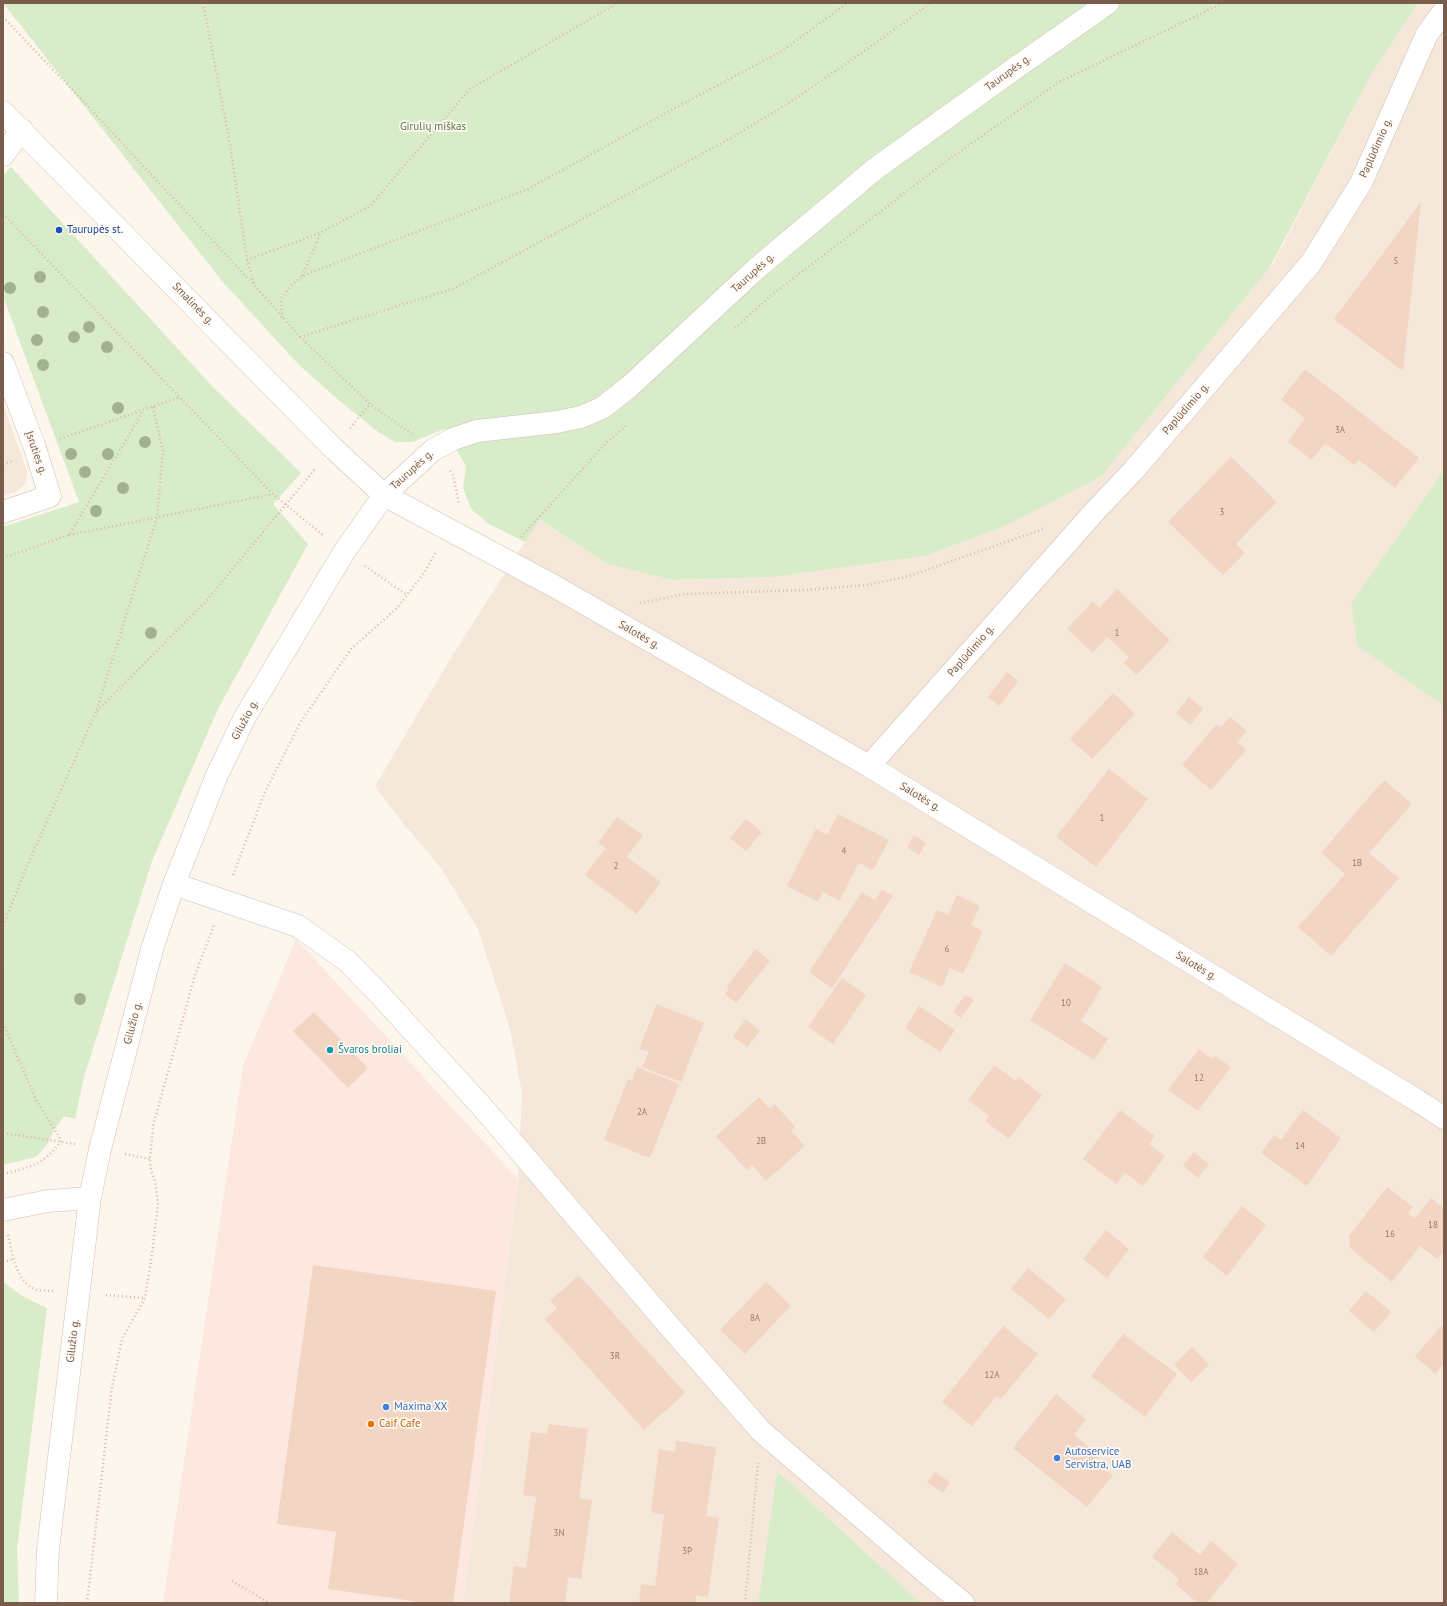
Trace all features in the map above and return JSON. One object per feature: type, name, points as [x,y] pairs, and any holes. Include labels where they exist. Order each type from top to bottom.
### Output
[{"type":"street","name":"Taurupės g.","points":[[384,495],[433,450],[453,439],[477,430],[557,422],[581,417],[602,408],[629,387],[756,269],[875,169],[1108,3]]},
{"type":"street","name":"Paplūdimio g.","points":[[869,766],[1096,510],[1133,471],[1311,263],[1361,183],[1427,34],[1444,11]]},
{"type":"street","name":"Smalinės g.","points":[[3,112],[328,442],[384,495]]},
{"type":"street","points":[[3,155],[22,130]]},
{"type":"street","name":"Įsruties g.","points":[[3,363],[35,448],[50,496],[3,512]]},
{"type":"street","name":"Salotės g.","points":[[384,495],[599,612],[869,766],[1444,1118]]},
{"type":"street","name":"Gilužio g.","points":[[46,1603],[48,1549],[90,1198],[100,1149],[152,949],[174,884],[217,774],[246,717],[344,552],[384,495]]},
{"type":"street","points":[[174,884],[298,926],[347,960],[484,1109],[761,1431],[963,1603]]},
{"type":"street","points":[[5,1220],[48,1201],[90,1198]]},
{"type":"path","points":[[203,3],[229,138],[247,260],[256,287]]},
{"type":"path","points":[[247,260],[320,233],[370,206],[470,89],[614,5],[615,3]]},
{"type":"path","points":[[282,318],[281,299],[291,286],[302,276],[528,189],[675,108],[782,52],[847,3]]},
{"type":"path","points":[[300,337],[455,288],[731,138],[789,103],[880,40],[930,3]]},
{"type":"path","points":[[732,331],[773,294],[939,166],[1059,82],[1223,3]]},
{"type":"path","points":[[3,16],[256,287],[300,337],[370,404],[433,450],[452,475],[459,505]]},
{"type":"path","points":[[3,214],[273,494],[286,504],[207,600],[96,712]]},
{"type":"path","points":[[302,276],[320,233]]},
{"type":"path","points":[[35,448],[180,397]]},
{"type":"path","points":[[3,926],[27,866],[96,712],[157,517],[163,451],[153,407]]},
{"type":"path","points":[[69,535],[144,410]]},
{"type":"path","points":[[501,558],[607,442],[631,421]]},
{"type":"path","points":[[3,558],[69,535],[273,494]]},
{"type":"path","points":[[599,612],[685,594],[806,590],[868,584],[909,576],[1047,528]]},
{"type":"path","points":[[87,1603],[112,1387],[122,1339],[145,1298],[152,1254],[158,1203],[150,1159],[154,1126],[195,975],[265,792],[300,723],[351,649],[397,608],[424,573],[436,552]]},
{"type":"path","points":[[3,1022],[36,1100],[62,1141]]},
{"type":"path","points":[[3,1133],[62,1141]]},
{"type":"path","points":[[3,1174],[30,1167],[45,1159],[62,1141]]},
{"type":"path","points":[[5,1220],[14,1259],[23,1281],[38,1290]]},
{"type":"path","points":[[3,1262],[14,1259]]},
{"type":"path","points":[[745,1603],[761,1431]]},
{"type":"path","points":[[232,1581],[269,1603]]},
{"type":"shaded area","points":[[1418,3],[1444,3],[1444,470],[1351,603],[1357,646],[1444,706],[1444,1603],[921,1603],[777,1471],[758,1603],[463,1603],[518,1179],[522,1093],[510,1029],[478,929],[441,868],[402,822],[375,786],[455,651],[539,520],[607,564],[673,580],[774,577],[925,556],[1003,527],[1101,477],[1272,266],[1371,75]]},
{"type":"shaded area","points":[[3,404],[27,471],[26,483],[16,492],[3,496]]},
{"type":"shaded area","points":[[296,939],[518,1179],[463,1603],[163,1603],[243,1066]]},
{"type":"green space","name":"Girulių miškas","points":[[3,3],[1418,3],[1371,75],[1270,267],[1101,477],[1003,527],[925,556],[774,577],[673,580],[607,564],[540,520],[525,542],[489,524],[471,509],[463,488],[466,466],[444,429],[413,442],[395,442],[378,432],[341,402],[299,365],[222,281]]},
{"type":"green space","points":[[11,167],[212,386],[301,473],[273,504],[308,544],[218,709],[152,861],[84,1077],[75,1119],[64,1116],[53,1132],[47,1145],[36,1157],[3,1165],[3,966],[5,964],[3,957],[3,527],[79,502],[3,296],[3,176]]},
{"type":"green space","points":[[1444,470],[1444,706],[1357,646],[1351,603]]},
{"type":"green space","points":[[3,1282],[24,1297],[47,1308],[17,1549],[19,1603],[3,1603]]},
{"type":"green space","points":[[777,1471],[921,1603],[758,1603]]},
{"type":"building","points":[[1421,202],[1403,371],[1334,319]]},
{"type":"building","points":[[1305,369],[1419,458],[1395,488],[1359,460],[1354,465],[1325,443],[1312,460],[1288,442],[1305,418],[1281,400]]},
{"type":"building","points":[[1231,457],[1277,502],[1236,544],[1245,553],[1223,575],[1168,522]]},
{"type":"building","points":[[1117,589],[1170,640],[1137,675],[1123,663],[1129,657],[1107,637],[1093,653],[1067,629],[1093,601],[1099,608]]},
{"type":"building","points":[[1007,672],[1018,681],[999,706],[988,697]]},
{"type":"building","points":[[1113,693],[1135,714],[1092,759],[1070,739]]},
{"type":"building","points":[[1189,697],[1203,709],[1190,725],[1176,713]]},
{"type":"building","points":[[1230,717],[1247,731],[1237,742],[1246,750],[1211,790],[1182,765],[1217,724],[1221,727]]},
{"type":"building","points":[[1109,769],[1148,799],[1096,867],[1056,837]]},
{"type":"building","points":[[1384,780],[1412,804],[1369,853],[1399,878],[1331,956],[1298,927],[1345,874],[1321,853]]},
{"type":"building","points":[[838,814],[889,840],[873,870],[859,863],[839,901],[823,892],[818,902],[787,886],[816,829],[827,835]]},
{"type":"building","points":[[617,817],[643,835],[627,857],[661,882],[637,914],[585,875],[606,848],[598,843]]},
{"type":"building","points":[[746,819],[762,832],[746,851],[730,838]]},
{"type":"building","points":[[914,835],[926,843],[919,855],[907,847]]},
{"type":"building","points":[[882,889],[893,896],[832,988],[809,972],[862,892],[875,900]]},
{"type":"building","points":[[957,895],[980,906],[971,925],[983,931],[963,974],[950,968],[942,987],[909,972],[937,910],[948,915]]},
{"type":"building","points":[[756,949],[770,961],[736,1003],[725,994],[729,988],[727,986]]},
{"type":"building","points":[[1065,963],[1102,987],[1081,1021],[1108,1039],[1094,1060],[1030,1020]]},
{"type":"building","points":[[842,978],[866,995],[833,1044],[808,1027]]},
{"type":"building","points":[[965,995],[974,1000],[961,1018],[953,1012]]},
{"type":"building","points":[[657,1004],[704,1023],[681,1082],[642,1067],[649,1052],[639,1049]]},
{"type":"building","points":[[919,1006],[955,1030],[940,1052],[905,1028]]},
{"type":"building","name":"Švaros broliai","points":[[314,1012],[368,1068],[348,1088],[293,1031]]},
{"type":"building","points":[[746,1019],[760,1031],[747,1047],[733,1036]]},
{"type":"building","points":[[1199,1049],[1212,1059],[1215,1056],[1231,1067],[1198,1111],[1168,1090]]},
{"type":"building","points":[[994,1065],[1016,1081],[1018,1077],[1042,1095],[1009,1139],[985,1121],[989,1116],[968,1100]]},
{"type":"building","points":[[637,1067],[679,1084],[650,1158],[604,1140],[628,1079],[632,1080]]},
{"type":"building","points":[[759,1097],[770,1109],[775,1104],[795,1127],[791,1130],[805,1146],[766,1181],[752,1165],[747,1170],[716,1136]]},
{"type":"building","points":[[1120,1110],[1155,1136],[1149,1144],[1165,1156],[1143,1186],[1125,1173],[1117,1184],[1083,1159]]},
{"type":"building","points":[[1303,1110],[1341,1138],[1307,1186],[1261,1153],[1274,1135],[1281,1140]]},
{"type":"building","points":[[1194,1152],[1209,1164],[1198,1178],[1183,1166]]},
{"type":"building","points":[[1387,1187],[1413,1207],[1408,1213],[1415,1219],[1431,1198],[1444,1209],[1444,1251],[1437,1259],[1420,1246],[1392,1282],[1350,1248],[1349,1236]]},
{"type":"building","points":[[1242,1206],[1266,1225],[1227,1276],[1203,1257]]},
{"type":"building","points":[[1106,1230],[1129,1249],[1107,1278],[1083,1259]]},
{"type":"building","name":"Maxima XX","points":[[313,1265],[496,1291],[453,1603],[427,1603],[328,1589],[336,1532],[277,1524]]},
{"type":"building","points":[[1028,1268],[1066,1299],[1049,1319],[1011,1289]]},
{"type":"building","points":[[579,1275],[685,1393],[644,1430],[545,1319],[557,1308],[550,1301]]},
{"type":"building","points":[[766,1282],[791,1306],[745,1354],[720,1330]]},
{"type":"building","points":[[1366,1291],[1391,1312],[1374,1332],[1349,1311]]},
{"type":"building","points":[[1003,1326],[1038,1354],[1001,1399],[997,1396],[972,1426],[942,1402]]},
{"type":"building","points":[[1441,1326],[1444,1328],[1444,1363],[1435,1374],[1415,1356]]},
{"type":"building","points":[[1123,1334],[1177,1374],[1145,1417],[1091,1376]]},
{"type":"building","points":[[1192,1347],[1209,1365],[1191,1382],[1174,1365]]},
{"type":"building","points":[[1056,1394],[1086,1419],[1074,1435],[1100,1456],[1095,1461],[1113,1475],[1087,1507],[1013,1448]]},
{"type":"building","points":[[549,1424],[588,1429],[579,1498],[592,1500],[581,1579],[568,1577],[565,1603],[509,1603],[514,1566],[526,1568],[536,1497],[523,1495],[531,1432],[547,1434]]},
{"type":"building","points":[[676,1441],[716,1447],[706,1516],[719,1518],[708,1597],[696,1595],[695,1603],[639,1603],[641,1584],[655,1586],[664,1515],[651,1512],[659,1449],[675,1452]]},
{"type":"building","points":[[935,1472],[950,1482],[943,1493],[927,1482]]},
{"type":"building","points":[[1172,1532],[1200,1555],[1211,1541],[1238,1564],[1207,1603],[1198,1603],[1175,1584],[1179,1579],[1152,1557]]},
{"type":"place","name":"Taurupės st.","points":[[59,230]]},
{"type":"place","name":"Švaros broliai","points":[[330,1050]]},
{"type":"place","name":"Maxima XX","points":[[386,1407]]},
{"type":"place","name":"Caif Cafe","points":[[371,1424]]},
{"type":"place","name":"Autoservice Servistra, UAB","points":[[1057,1458]]}]
